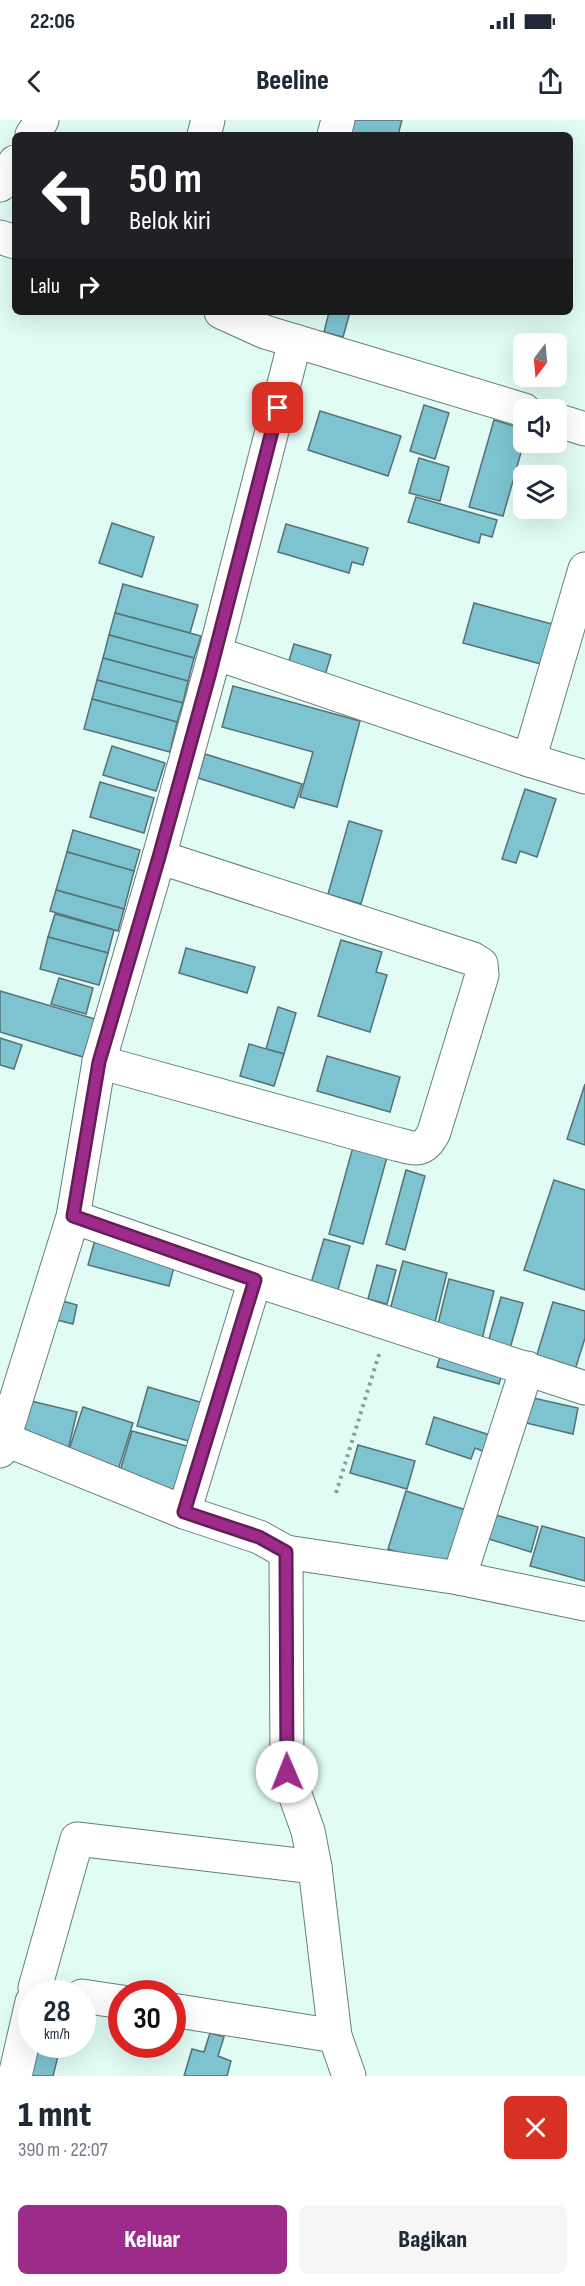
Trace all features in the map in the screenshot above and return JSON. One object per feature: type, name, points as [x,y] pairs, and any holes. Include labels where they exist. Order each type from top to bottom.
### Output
[{"type":"street","points":[[0,185],[12,167]]},
{"type":"street","points":[[232,315],[277,328],[513,407]]},
{"type":"street","points":[[277,328],[215,653],[99,1062],[73,1216],[2,1445],[259,1537],[286,1552],[459,1578],[585,1604]]},
{"type":"street","points":[[567,423],[585,429]]},
{"type":"street","points":[[529,760],[585,569]]},
{"type":"street","points":[[215,653],[585,777]]},
{"type":"street","points":[[99,1062],[419,1149],[426,1145],[434,1132],[482,975],[481,964],[473,959],[159,857]]},
{"type":"street","points":[[73,1216],[388,1325],[585,1388]]},
{"type":"street","points":[[184,1512],[255,1280]]},
{"type":"street","points":[[459,1578],[527,1368]]},
{"type":"street","points":[[286,1552],[287,1772],[308,1831],[315,1868],[335,2036],[349,2076]]},
{"type":"street","points":[[37,1980],[77,1839],[315,1868]]},
{"type":"street","points":[[186,2012],[335,2036]]},
{"type":"street","points":[[15,2076],[19,2058]]},
{"type":"path","points":[[336,1493],[388,1325]]},
{"type":"building","points":[[343,120],[402,120],[399,132],[350,132],[340,129]]},
{"type":"building","points":[[328,315],[349,315],[343,337],[324,332]]},
{"type":"building","points":[[424,405],[449,413],[435,459],[410,451]]},
{"type":"building","points":[[320,411],[401,436],[388,476],[308,450]]},
{"type":"building","points":[[494,420],[513,426],[513,453],[521,453],[517,465],[513,465],[513,481],[503,516],[469,507]]},
{"type":"building","points":[[419,458],[449,467],[440,501],[409,493]]},
{"type":"building","points":[[416,497],[497,520],[492,537],[481,534],[479,543],[408,522]]},
{"type":"building","points":[[112,523],[154,537],[142,577],[99,563]]},
{"type":"building","points":[[286,524],[368,548],[363,565],[352,562],[349,573],[278,552]]},
{"type":"building","points":[[123,584],[198,605],[190,633],[115,613]]},
{"type":"building","points":[[474,603],[552,624],[541,664],[463,643]]},
{"type":"building","points":[[115,613],[201,636],[194,658],[109,635]]},
{"type":"building","points":[[109,635],[194,658],[188,681],[103,658]]},
{"type":"building","points":[[294,644],[331,655],[323,682],[286,671]]},
{"type":"building","points":[[103,658],[188,681],[183,703],[97,680]]},
{"type":"building","points":[[97,680],[183,703],[177,722],[92,699]]},
{"type":"building","points":[[233,686],[360,721],[337,807],[300,797],[313,752],[222,727]]},
{"type":"building","points":[[92,699],[177,722],[170,752],[84,729]]},
{"type":"building","points":[[112,746],[165,763],[156,791],[103,775]]},
{"type":"building","points":[[205,754],[302,784],[294,808],[198,778]]},
{"type":"building","points":[[100,782],[154,798],[144,833],[90,817]]},
{"type":"building","points":[[525,789],[556,799],[537,857],[520,851],[516,863],[502,859]]},
{"type":"building","points":[[349,821],[382,831],[361,904],[328,894]]},
{"type":"building","points":[[73,830],[140,850],[134,871],[67,852]]},
{"type":"building","points":[[67,852],[134,871],[124,909],[56,890]]},
{"type":"building","points":[[56,890],[124,909],[118,931],[50,911]]},
{"type":"building","points":[[55,914],[114,930],[108,953],[48,937]]},
{"type":"building","points":[[48,937],[108,953],[99,985],[40,969]]},
{"type":"building","points":[[341,940],[382,952],[376,972],[387,975],[370,1032],[318,1016]]},
{"type":"building","points":[[186,948],[255,967],[247,993],[179,973]]},
{"type":"building","points":[[59,978],[93,988],[86,1014],[51,1004]]},
{"type":"building","points":[[0,991],[95,1019],[83,1057],[0,1032]]},
{"type":"building","points":[[278,1007],[296,1013],[284,1054],[266,1049]]},
{"type":"building","points":[[0,1038],[22,1045],[14,1069],[0,1065]]},
{"type":"building","points":[[249,1044],[284,1054],[274,1086],[240,1076]]},
{"type":"building","points":[[327,1056],[400,1077],[390,1112],[317,1091]]},
{"type":"building","points":[[585,1084],[585,1145],[567,1139]]},
{"type":"building","points":[[353,1147],[387,1157],[363,1244],[329,1234]]},
{"type":"building","points":[[406,1170],[425,1176],[405,1250],[386,1244]]},
{"type":"building","points":[[554,1180],[585,1190],[585,1290],[524,1270]]},
{"type":"building","points":[[97,1233],[177,1256],[169,1286],[88,1265]]},
{"type":"building","points":[[324,1239],[350,1246],[336,1297],[309,1290]]},
{"type":"building","points":[[403,1261],[447,1273],[435,1322],[390,1310]]},
{"type":"building","points":[[377,1265],[396,1270],[387,1304],[368,1299]]},
{"type":"building","points":[[449,1279],[494,1291],[482,1339],[437,1328]]},
{"type":"building","points":[[501,1297],[523,1303],[509,1352],[487,1346]]},
{"type":"building","points":[[59,1300],[77,1305],[73,1324],[53,1319]]},
{"type":"building","points":[[553,1302],[585,1311],[585,1338],[575,1370],[536,1358]]},
{"type":"building","points":[[443,1346],[505,1363],[499,1384],[437,1367]]},
{"type":"building","points":[[148,1387],[207,1404],[195,1443],[137,1426]]},
{"type":"building","points":[[529,1397],[578,1408],[573,1434],[522,1422]]},
{"type":"building","points":[[31,1401],[77,1412],[68,1450],[22,1439]]},
{"type":"building","points":[[83,1407],[133,1423],[117,1473],[67,1456]]},
{"type":"building","points":[[434,1417],[490,1435],[485,1452],[475,1448],[471,1459],[426,1444]]},
{"type":"building","points":[[132,1431],[201,1450],[187,1499],[117,1481]]},
{"type":"building","points":[[358,1445],[415,1461],[407,1489],[350,1473]]},
{"type":"building","points":[[406,1491],[466,1510],[448,1568],[388,1549]]},
{"type":"building","points":[[489,1513],[538,1527],[531,1552],[482,1537]]},
{"type":"building","points":[[542,1526],[585,1538],[585,1581],[530,1566]]},
{"type":"building","points":[[210,2033],[224,2037],[218,2056],[231,2061],[227,2076],[184,2076],[192,2049],[204,2052]]},
{"type":"building","points":[[29,2058],[58,2058],[53,2076],[25,2076]]},
{"type":"route","points":[[278,408],[209,676],[99,1062],[73,1216],[255,1280],[184,1512],[259,1537],[286,1552],[287,1772]]}]
